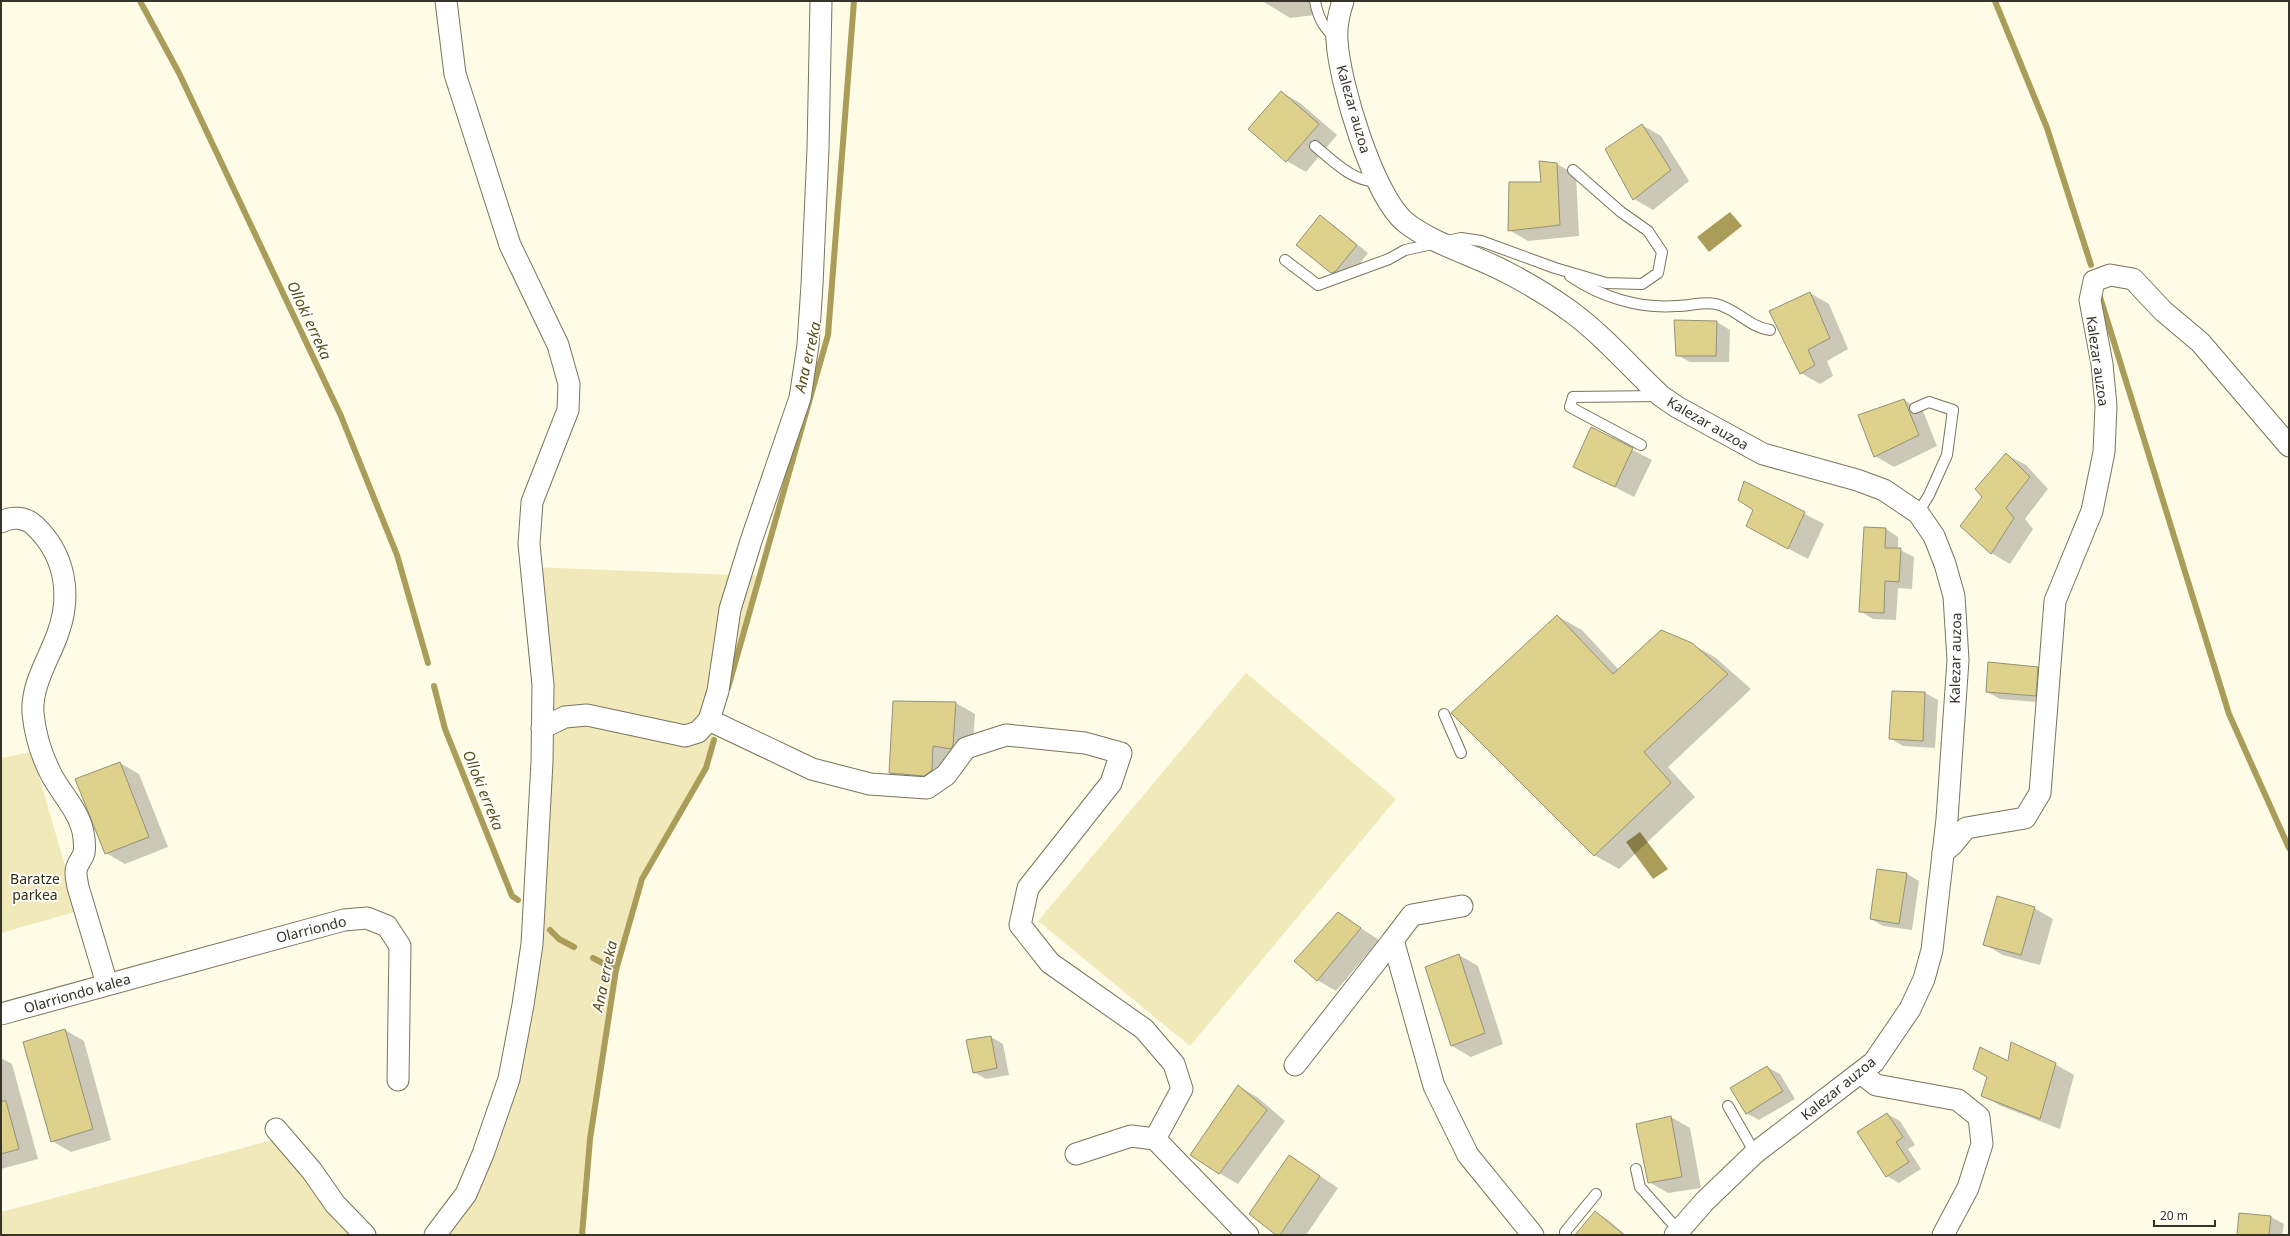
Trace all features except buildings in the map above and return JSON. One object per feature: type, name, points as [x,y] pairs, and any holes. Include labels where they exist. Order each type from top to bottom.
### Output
[{"type":"street","points":[[435,1235],[466,1194],[484,1154],[509,1079],[523,1005],[532,944],[543,685],[529,544],[532,502],[568,410],[569,384],[558,345],[510,245],[455,74],[446,1]]},
{"type":"street","points":[[542,728],[565,717],[586,715],[685,736],[698,732],[709,720],[718,691],[730,609],[751,541],[800,398],[808,345],[812,277],[818,148],[821,1]]},
{"type":"street","name":"Kalezar auzoa","points":[[1343,1],[1337,39],[1340,63],[1355,125],[1365,154],[1378,182],[1404,221],[1440,241],[1507,273],[1570,311],[1661,396],[1677,407],[1763,454],[1856,480],[1884,490],[1918,513],[1934,536],[1945,564],[1954,596],[1957,622],[1958,660],[1943,853],[1932,950],[1924,979],[1910,1009],[1874,1062],[1755,1153],[1730,1175],[1677,1233]]},
{"type":"street","name":"Kalezar auzoa","points":[[1943,853],[1953,844],[1966,828],[2025,818],[2040,793],[2055,601],[2092,511],[2104,452],[2106,406],[2102,364],[2090,300],[2094,281],[2110,275],[2133,279],[2163,311],[2200,342],[2289,446]]},
{"type":"street","points":[[1,522],[17,518],[29,520],[46,537],[62,566],[66,587],[65,610],[58,633],[35,691],[33,712],[37,739],[52,776],[77,817],[83,832],[84,854],[76,871],[78,887],[107,984]]},
{"type":"street","points":[[709,720],[812,769],[870,784],[927,788],[946,776],[966,748],[1006,735],[1085,743],[1121,752],[1111,783],[1028,888],[1020,925],[1050,963],[1144,1029],[1174,1064],[1182,1089],[1155,1139]]},
{"type":"street","points":[[1295,1065],[1412,915],[1462,906]]},
{"type":"street","name":"Olarriondo","points":[[153,971],[344,920],[367,918],[387,926],[400,946],[398,1080]]},
{"type":"street","points":[[1392,940],[1434,1086],[1468,1155],[1533,1235]]},
{"type":"street","name":"Olarriondo kalea","points":[[1,1014],[153,971]]},
{"type":"street","points":[[1861,1073],[1876,1085],[1958,1100],[1979,1117],[1982,1144],[1968,1188],[1943,1235]]},
{"type":"street","points":[[276,1129],[312,1171],[335,1204],[366,1235]]},
{"type":"street","points":[[1076,1154],[1131,1136],[1155,1139],[1248,1235]]},
{"type":"lane","points":[[1315,1],[1318,16],[1327,31],[1337,39]]},
{"type":"lane","points":[[1315,146],[1345,172],[1366,181],[1378,182]]},
{"type":"lane","points":[[1285,260],[1318,285],[1389,259],[1405,250],[1440,241],[1461,238],[1481,241],[1562,270],[1606,283],[1642,284],[1658,273],[1662,252],[1648,231],[1621,212],[1574,170]]},
{"type":"lane","points":[[1562,270],[1602,295],[1613,299],[1644,304],[1676,306],[1714,303],[1729,307],[1751,324],[1770,330]]},
{"type":"lane","points":[[1641,445],[1570,407],[1573,397],[1661,396]]},
{"type":"lane","points":[[1915,408],[1929,402],[1953,410],[1947,455],[1929,495],[1918,513]]},
{"type":"lane","points":[[1444,714],[1461,752]]},
{"type":"lane","points":[[1728,1106],[1755,1153]]},
{"type":"lane","points":[[1636,1169],[1640,1187],[1677,1233]]},
{"type":"lane","points":[[1566,1235],[1565,1232],[1596,1194]]},
{"type":"green space","points":[[531,567],[759,576],[706,768],[642,879],[616,970],[590,1139],[582,1235],[435,1235],[509,1079],[542,762]]},
{"type":"green space","points":[[1246,673],[1396,799],[1190,1046],[1038,921]]},
{"type":"green space","name":"Baratze parkea","points":[[32,752],[78,911],[1,933],[1,758]]},
{"type":"green space","points":[[284,1137],[365,1235],[1,1235],[1,1212]]},
{"type":"shaded area","points":[[1730,212],[1742,226],[1709,252],[1697,237]]},
{"type":"shaded area","points":[[1640,832],[1668,869],[1653,879],[1626,842]]},
{"type":"waterway","name":"Olloki erreka","points":[[140,1],[179,73],[341,416],[397,555],[428,663]]},
{"type":"waterway","name":"Ana erreka","points":[[728,688],[828,335],[854,1]]},
{"type":"waterway","points":[[1995,1],[2047,128],[2091,265]]},
{"type":"waterway","points":[[2100,297],[2229,714],[2289,848]]},
{"type":"waterway","name":"Olloki erreka","points":[[434,686],[445,729],[512,896],[518,900]]},
{"type":"waterway","name":"Ana erreka","points":[[582,1235],[590,1139],[616,970],[642,879],[706,768],[714,740]]},
{"type":"waterway","name":"Olloki erreka","points":[[550,930],[559,939],[574,947]]},
{"type":"waterway","name":"Olloki erreka","points":[[593,958],[616,970]]}]
